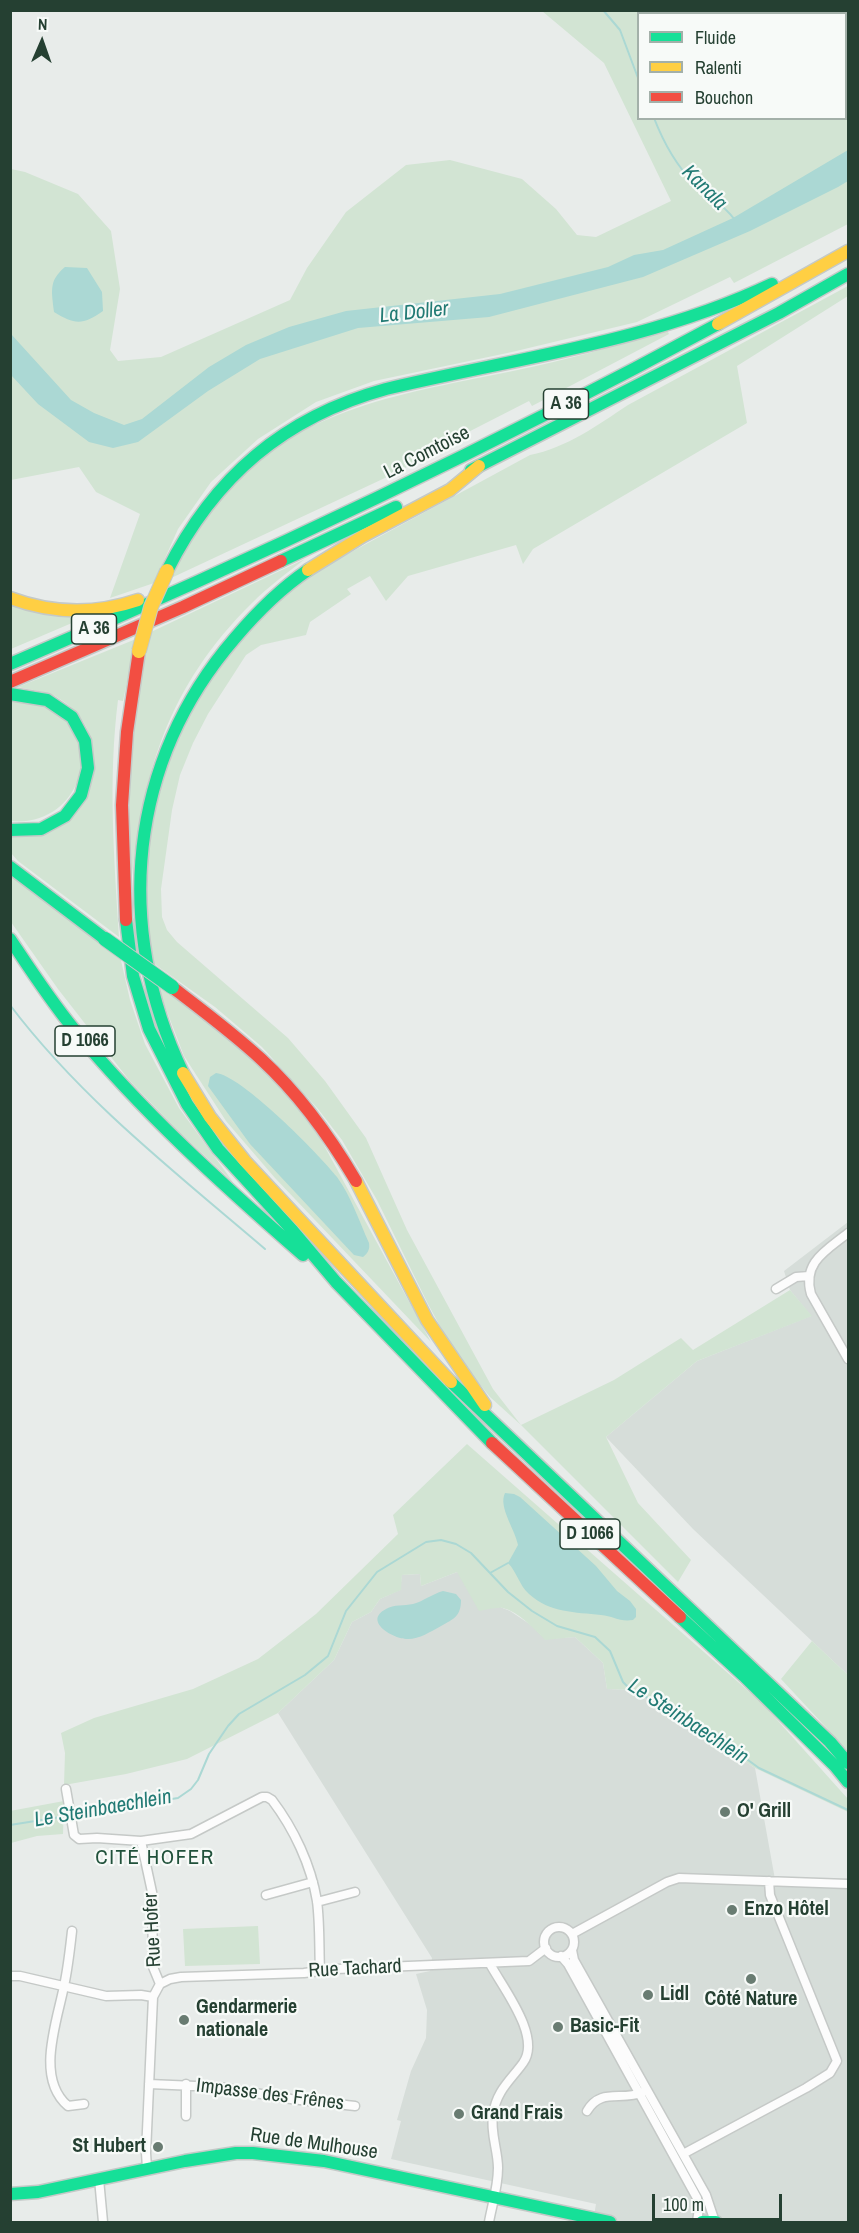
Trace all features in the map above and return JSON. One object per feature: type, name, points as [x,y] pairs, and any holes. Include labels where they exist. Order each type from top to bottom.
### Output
[{"type":"main road","name":"La Comtoise","points":[[10,664],[176,593],[443,467],[618,378],[849,251]]},
{"type":"main road","points":[[336,1282],[219,1149],[187,1104],[149,1029],[133,976],[125,913],[122,805],[127,732],[139,651],[151,608],[176,550],[193,523],[240,467],[300,424],[345,403],[391,388],[646,332],[758,291],[806,266],[828,263]]},
{"type":"main road","name":"La Comtoise","points":[[10,682],[126,633],[302,552],[479,466],[769,318],[849,274]]},
{"type":"main road","points":[[479,466],[454,488],[311,567],[285,586],[255,613],[225,647],[193,694],[173,731],[157,770],[145,815],[140,855],[139,903],[143,952],[154,998],[172,1051],[198,1100],[227,1141],[325,1249],[465,1396],[509,1435]]},
{"type":"main road","points":[[10,598],[31,607],[62,612],[86,612],[176,593]]},
{"type":"main road","points":[[10,694],[35,695],[47,699],[68,713],[83,734],[89,761],[85,788],[79,800],[63,817],[40,829],[10,830]]},
{"type":"main road","name":"D 1066","points":[[10,867],[59,906],[172,987],[240,1040],[274,1071],[309,1110],[345,1162],[436,1335],[471,1388],[509,1435],[822,1734],[849,1763]]},
{"type":"main road","name":"D 1066","points":[[10,939],[14,948],[63,1014],[109,1070],[159,1124],[336,1282],[496,1447],[744,1676],[849,1782]]},
{"type":"main road","name":"Rue de Mulhouse","points":[[10,2194],[38,2192],[147,2168],[236,2153],[272,2154],[324,2161],[494,2196],[610,2223]]},
{"type":"main road","points":[[702,2223],[715,2222]]},
{"type":"street","points":[[849,1233],[819,1256],[812,1265],[809,1276],[811,1294],[849,1359]]},
{"type":"street","points":[[776,1289],[796,1277],[809,1276]]},
{"type":"street","points":[[66,1789],[74,1835],[79,1839],[141,1841],[191,1834],[262,1797],[272,1800],[297,1840],[313,1882],[317,1902],[320,1971]]},
{"type":"street","name":"Rue Hofer","points":[[141,1841],[152,1892],[153,1967],[160,1984],[153,1997],[147,2168]]},
{"type":"street","points":[[572,1934],[667,1882],[679,1878],[849,1884]]},
{"type":"street","points":[[682,2154],[814,2083],[830,2073],[837,2061],[773,1904],[769,1881]]},
{"type":"street","points":[[266,1895],[313,1882]]},
{"type":"street","points":[[317,1902],[355,1892]]},
{"type":"street","points":[[572,1950],[561,1956],[552,1955],[546,1948],[545,1939],[552,1929],[565,1928],[572,1934],[574,1960],[697,2198],[699,2208],[697,2223]]},
{"type":"street","points":[[72,1931],[64,1987],[50,2048],[52,2074],[59,2098],[68,2106],[84,2104]]},
{"type":"street","name":"Rue Tachard","points":[[160,1984],[181,1977],[528,1961],[546,1948]]},
{"type":"street","points":[[561,1956],[568,1964],[706,2195],[715,2222]]},
{"type":"street","points":[[489,2223],[499,2166],[492,2129],[495,2103],[508,2079],[523,2064],[528,2054],[529,2044],[526,2030],[490,1964]]},
{"type":"street","points":[[10,1976],[20,1976],[106,1996],[153,1997]]},
{"type":"street","name":"Impasse des Frênes","points":[[149,2084],[219,2087],[291,2099],[355,2106]]},
{"type":"street","name":"Impasse des Frênes","points":[[186,2084],[186,2116]]},
{"type":"street","points":[[587,2111],[593,2101],[602,2097],[643,2092]]},
{"type":"street","points":[[99,2179],[103,2223]]},
{"type":"shaded area","points":[[848,1222],[848,1675],[693,1529],[606,1437],[697,1361],[811,1316],[790,1290],[784,1271]]},
{"type":"shaded area","points":[[457,1572],[500,1607],[531,1625],[545,1639],[575,1637],[603,1663],[607,1689],[634,1690],[755,1768],[776,1885],[848,1888],[848,2222],[593,2222],[596,2204],[391,2159],[401,2121],[397,2120],[411,2071],[426,2038],[427,2010],[416,1974],[430,1971],[432,1958],[278,1713],[334,1660],[352,1622],[371,1612],[380,1599],[400,1590],[402,1575],[420,1574],[421,1586]]},
{"type":"green space","points":[[542,11],[689,11],[637,12],[637,120],[847,120],[848,30],[848,224],[734,283],[730,277],[637,322],[512,352],[374,381],[316,402],[258,439],[211,482],[178,529],[154,583],[110,598],[140,514],[96,492],[79,467],[11,480],[11,169],[25,172],[78,194],[111,231],[120,289],[110,350],[118,361],[161,357],[290,300],[307,268],[346,212],[406,165],[450,160],[522,179],[556,209],[577,235],[596,237],[671,201],[604,63]]},
{"type":"green space","points":[[848,286],[848,296],[737,366],[747,423],[533,549],[523,564],[516,545],[408,576],[386,601],[370,576],[347,589],[351,594],[310,622],[306,635],[261,645],[246,655],[208,714],[180,775],[172,810],[161,889],[162,917],[167,930],[177,942],[288,1038],[325,1081],[366,1138],[407,1230],[493,1389],[521,1425],[490,1397],[447,1339],[377,1200],[342,1140],[318,1109],[262,1047],[215,1007],[153,963],[147,907],[149,858],[154,818],[164,780],[177,743],[194,708],[215,674],[239,642],[267,612],[306,579],[320,569],[530,455],[556,447],[581,435],[628,405]]},
{"type":"green space","points":[[667,330],[669,334],[532,406],[529,401],[437,448],[402,470],[169,579],[188,544],[222,494],[252,465],[285,441],[320,423],[356,408],[394,397],[552,362]]},
{"type":"green space","points":[[305,559],[258,597],[223,634],[199,666],[180,699],[164,734],[152,769],[136,846],[131,888],[129,826],[132,759],[139,693],[151,632]]},
{"type":"green space","points":[[10,604],[86,617],[11,649]]},
{"type":"green space","points":[[136,639],[123,701],[118,700],[113,759],[113,819],[119,937],[18,861],[11,853],[10,836],[87,799],[93,769],[91,741],[87,728],[79,716],[55,696],[18,687]]},
{"type":"green space","points":[[11,701],[36,702],[45,706],[71,727],[80,745],[82,764],[77,782],[67,799],[53,812],[34,820],[11,821]]},
{"type":"green space","points":[[10,869],[120,956],[130,1000],[145,1044],[179,1108],[233,1182],[179,1132],[129,1080],[58,989],[11,922]]},
{"type":"green space","points":[[156,983],[236,1042],[280,1085],[320,1138],[431,1342],[275,1178],[226,1121],[184,1056]]},
{"type":"green space","points":[[790,1290],[812,1316],[697,1361],[606,1437],[638,1503],[691,1560],[678,1582],[521,1425],[614,1380],[681,1338],[693,1350]]},
{"type":"green space","points":[[467,1444],[762,1703],[848,1799],[848,1812],[755,1768],[634,1690],[607,1689],[603,1663],[575,1637],[545,1640],[526,1621],[509,1610],[494,1608],[479,1611],[457,1572],[421,1586],[420,1574],[402,1575],[401,1590],[380,1599],[371,1612],[352,1622],[334,1660],[278,1713],[187,1759],[126,1774],[64,1785],[65,1753],[61,1733],[94,1718],[193,1689],[258,1659],[316,1614],[398,1534],[393,1515]]},
{"type":"green space","points":[[812,1641],[848,1675],[848,1751],[781,1679]]},
{"type":"green space","points":[[64,1801],[63,1834],[37,1836],[11,1843],[10,1811]]},
{"type":"green space","points":[[258,1926],[260,1964],[185,1966],[183,1929]]},
{"type":"water","name":"La Doller","points":[[848,150],[848,181],[750,231],[643,277],[489,317],[358,328],[260,359],[208,391],[138,442],[113,448],[89,442],[38,404],[11,375],[11,334],[71,400],[94,413],[124,425],[142,419],[209,367],[246,345],[289,327],[346,311],[500,294],[608,267],[634,255],[663,250],[733,218]]},
{"type":"water","points":[[65,267],[87,268],[102,292],[103,311],[90,319],[79,322],[54,312],[52,287],[56,277]]},
{"type":"water","points":[[216,1073],[228,1077],[261,1101],[298,1135],[337,1177],[351,1200],[369,1243],[368,1251],[363,1257],[354,1255],[250,1144],[208,1086],[210,1077]]},
{"type":"water","points":[[505,1493],[520,1497],[596,1566],[617,1591],[630,1601],[636,1609],[636,1617],[633,1620],[624,1620],[563,1610],[545,1605],[529,1594],[508,1563],[518,1545],[505,1511],[503,1499]]},
{"type":"water","points":[[443,1591],[456,1594],[461,1600],[460,1610],[453,1619],[428,1633],[415,1638],[400,1638],[387,1632],[379,1624],[377,1619],[389,1607],[413,1604]]},
{"type":"waterway","name":"Kanala","points":[[603,10],[620,30],[637,75]]},
{"type":"waterway","name":"Kanala","points":[[655,120],[681,168],[735,220]]},
{"type":"waterway","points":[[10,1005],[67,1072],[98,1103],[265,1249]]},
{"type":"waterway","name":"Le Steinbaechlein","points":[[73,1815],[178,1798],[191,1789],[198,1780],[209,1754],[239,1714],[305,1675],[328,1656],[346,1611],[377,1572],[426,1542],[441,1540],[456,1544],[471,1553],[508,1592],[532,1611],[557,1626],[595,1637],[610,1651],[623,1682],[632,1691],[662,1704],[702,1735],[730,1747],[759,1768],[848,1810]]},
{"type":"waterway","points":[[490,1573],[508,1563]]},
{"type":"waterway","name":"Le Steinbaechlein","points":[[10,1825],[67,1816]]},
{"type":"traffic: fast","points":[[471,470],[779,313],[848,274]]},
{"type":"traffic: fast","points":[[167,571],[186,537],[230,479],[284,434],[315,416],[349,401],[386,389],[631,335],[726,304],[772,284]]},
{"type":"traffic: fast","points":[[10,664],[190,585],[368,502],[544,415],[718,324]]},
{"type":"traffic: fast","points":[[281,561],[396,507]]},
{"type":"traffic: fast","points":[[183,1073],[161,1017],[147,960],[140,903],[143,847],[153,791],[172,738],[199,686],[252,619],[278,593],[308,570]]},
{"type":"traffic: fast","points":[[10,694],[47,700],[72,717],[85,741],[88,768],[81,795],[65,816],[41,829],[10,830]]},
{"type":"traffic: fast","points":[[10,867],[105,939]]},
{"type":"traffic: fast","points":[[126,920],[133,976],[149,1029],[187,1104],[218,1149],[336,1282],[492,1443]]},
{"type":"traffic: fast","points":[[10,939],[40,984],[99,1059],[213,1174],[303,1255]]},
{"type":"traffic: fast","points":[[105,939],[172,987]]},
{"type":"traffic: fast","points":[[451,1382],[830,1742],[848,1763]]},
{"type":"traffic: fast","points":[[680,1617],[744,1676],[835,1766],[848,1782]]},
{"type":"traffic: fast","points":[[10,2194],[38,2192],[185,2161],[236,2153],[253,2153],[324,2161],[610,2222]]},
{"type":"traffic: fast","points":[[702,2222],[716,2222]]},
{"type":"traffic: slow","points":[[718,324],[848,251]]},
{"type":"traffic: slow","points":[[308,570],[363,536],[450,490],[479,466]]},
{"type":"traffic: slow","points":[[139,651],[151,607],[167,571]]},
{"type":"traffic: slow","points":[[10,598],[42,607],[74,611],[105,608],[138,600]]},
{"type":"traffic: slow","points":[[183,1073],[210,1117],[245,1161],[451,1382]]},
{"type":"traffic: slow","points":[[356,1181],[427,1320],[485,1405]]},
{"type":"traffic: jam","points":[[10,682],[183,607],[281,561]]},
{"type":"traffic: jam","points":[[126,920],[122,805],[127,732],[139,651]]},
{"type":"traffic: jam","points":[[172,987],[240,1040],[275,1072],[313,1117],[336,1148],[356,1181]]},
{"type":"traffic: jam","points":[[492,1443],[680,1617]]},
{"type":"place","name":"O' Grill","points":[[725,1812]]},
{"type":"place","name":"Enzo Hôtel","points":[[732,1910]]},
{"type":"place","name":"Côté Nature","points":[[751,1979]]},
{"type":"place","name":"Lidl","points":[[648,1995]]},
{"type":"place","name":"Gendarmerie nationale","points":[[184,2020]]},
{"type":"place","name":"Basic-Fit","points":[[558,2027]]},
{"type":"place","name":"Grand Frais","points":[[459,2114]]},
{"type":"place","name":"St Hubert","points":[[158,2147]]},
{"type":"district","name":"CITÉ HOFER","points":[[155,1858]]}]
